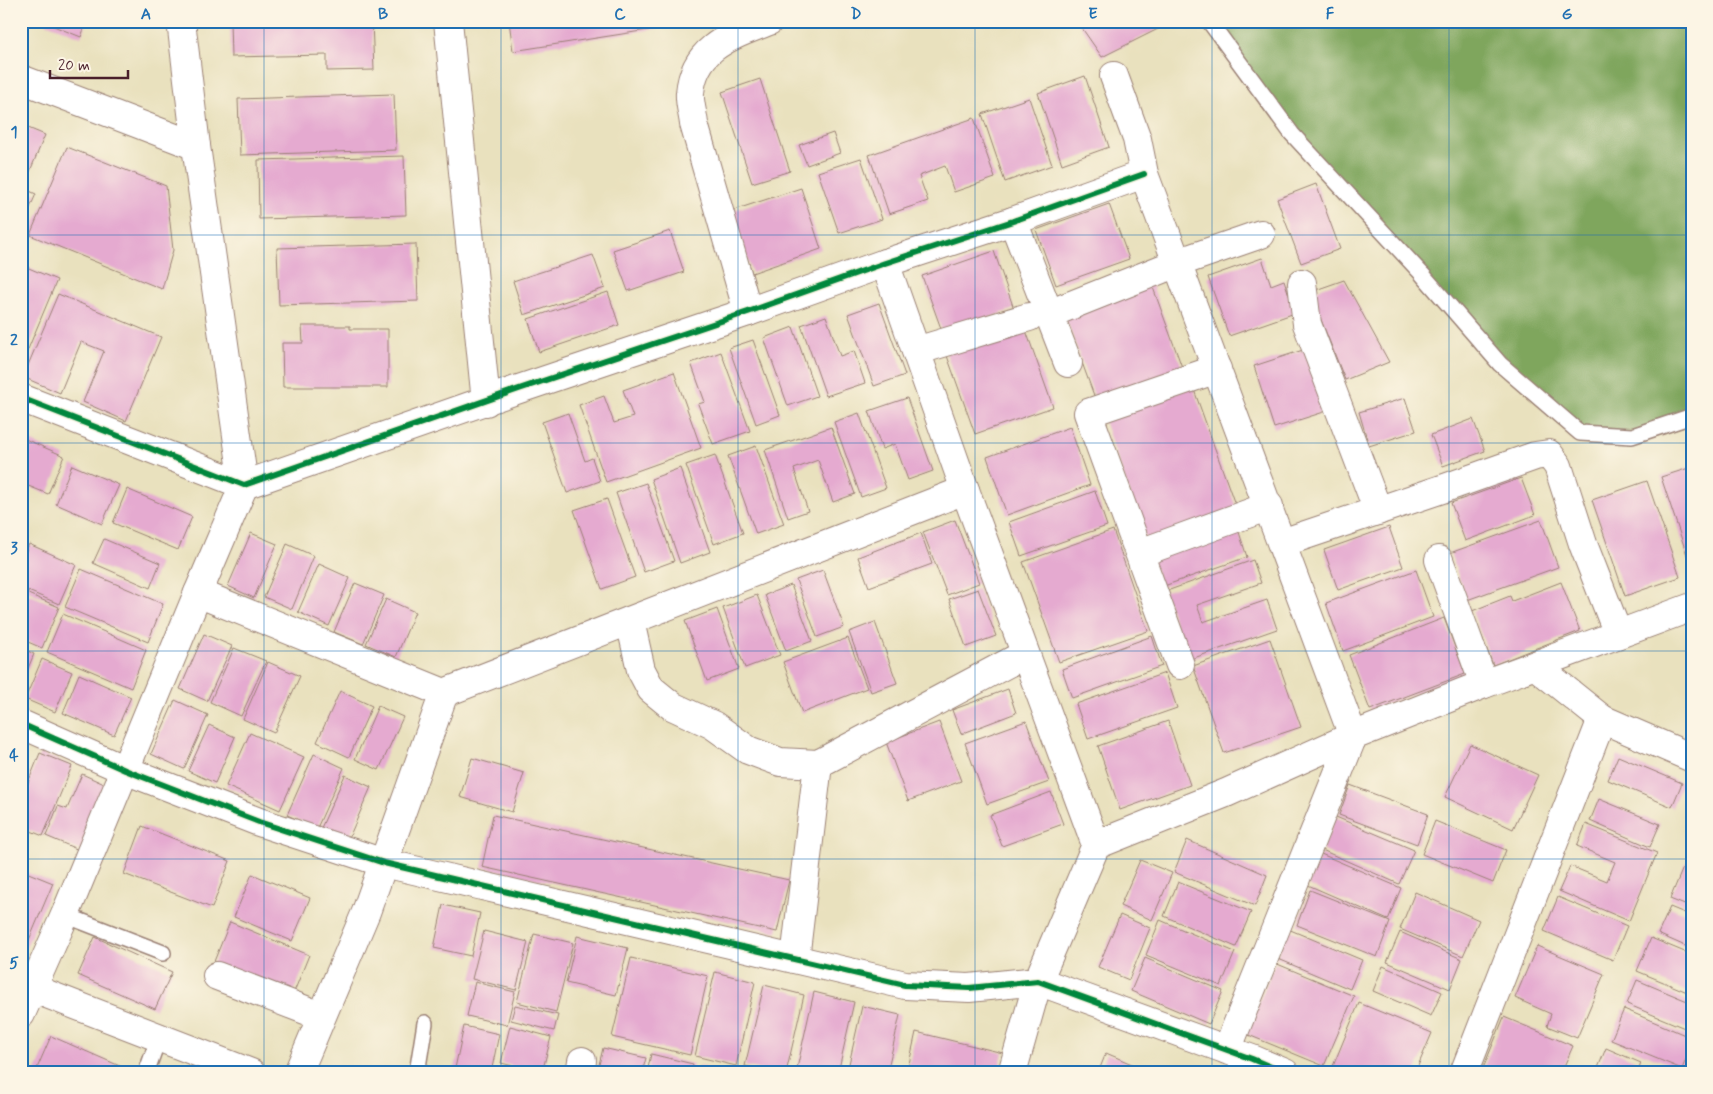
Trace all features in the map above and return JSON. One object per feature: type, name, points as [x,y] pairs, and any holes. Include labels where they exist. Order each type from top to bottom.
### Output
[{"type":"street","points":[[21,1014],[27,986],[65,915],[244,485],[196,146],[181,21]]},
{"type":"street","points":[[448,21],[486,402]]},
{"type":"street","points":[[748,312],[694,124],[690,94],[696,66],[718,43],[740,27],[769,21]]},
{"type":"street","points":[[1114,76],[1137,139],[1144,174],[1353,736],[1242,1061]]},
{"type":"street","points":[[21,79],[196,146]]},
{"type":"street","points":[[21,398],[244,485],[885,263],[1013,222],[1144,174]]},
{"type":"street","points":[[1013,222],[1039,315],[1068,363]]},
{"type":"street","points":[[916,351],[1039,315],[1261,234]]},
{"type":"street","points":[[885,263],[965,490],[1096,846],[1038,981],[1012,1073]]},
{"type":"street","points":[[1302,282],[1307,324],[1378,511]]},
{"type":"street","points":[[1180,665],[1088,413],[1217,369]]},
{"type":"street","points":[[1282,543],[1535,456],[1549,454],[1558,466],[1584,544],[1618,634]]},
{"type":"street","points":[[198,593],[444,693],[965,490]]},
{"type":"street","points":[[1140,553],[1269,506]]},
{"type":"street","points":[[1439,560],[1484,684]]},
{"type":"street","points":[[1096,846],[1226,793],[1353,736],[1484,684],[1692,607]]},
{"type":"street","points":[[630,621],[641,670],[651,689],[672,706],[713,726],[748,750],[780,762],[818,764],[1026,654]]},
{"type":"street","points":[[1536,666],[1602,719],[1692,758]]},
{"type":"street","points":[[298,1073],[366,912],[444,693]]},
{"type":"street","points":[[1464,1073],[1602,719]]},
{"type":"street","points":[[21,724],[125,770],[259,822],[384,863],[905,985],[969,988],[1038,981],[1242,1061],[1285,1073]]},
{"type":"street","points":[[794,959],[818,764]]},
{"type":"street","points":[[217,976],[321,1016]]},
{"type":"street","points":[[27,986],[250,1073]]},
{"type":"lane","points":[[1209,21],[1292,134],[1422,274],[1500,364],[1580,433],[1632,436],[1692,416]]},
{"type":"lane","points":[[65,915],[162,953]]},
{"type":"lane","points":[[417,1073],[426,1022]]},
{"type":"lane","points":[[146,1073],[159,1037]]},
{"type":"green space","points":[[1209,21],[1692,21],[1692,416],[1632,436],[1580,433],[1500,364],[1292,134]]},
{"type":"building","points":[[41,21],[87,21],[81,37]]},
{"type":"building","points":[[230,21],[372,21],[374,70],[327,71],[327,55],[231,57]]},
{"type":"building","points":[[509,21],[679,21],[680,25],[513,51]]},
{"type":"building","points":[[1077,21],[1174,21],[1102,57]]},
{"type":"building","points":[[1085,76],[1109,147],[1062,164],[1038,93]]},
{"type":"building","points":[[760,79],[790,171],[752,183],[722,92]]},
{"type":"building","points":[[394,94],[396,150],[240,155],[238,99]]},
{"type":"building","points":[[1029,98],[1052,165],[1005,182],[982,114]]},
{"type":"building","points":[[974,118],[995,178],[954,192],[945,166],[919,176],[928,201],[889,214],[869,155]]},
{"type":"building","points":[[21,125],[45,135],[23,188],[36,194],[21,228]]},
{"type":"building","points":[[833,133],[840,153],[807,165],[799,145]]},
{"type":"building","points":[[67,147],[166,186],[173,250],[162,289],[30,235]]},
{"type":"building","points":[[404,156],[406,215],[259,219],[258,160]]},
{"type":"building","points":[[861,158],[882,219],[839,233],[818,172]]},
{"type":"building","points":[[1316,184],[1340,249],[1301,263],[1277,199]]},
{"type":"building","points":[[801,188],[821,249],[752,273],[731,211]]},
{"type":"building","points":[[1109,204],[1129,259],[1056,285],[1036,230]]},
{"type":"building","points":[[670,231],[684,272],[628,291],[613,250]]},
{"type":"building","points":[[416,244],[418,301],[279,305],[277,248]]},
{"type":"building","points":[[994,251],[1014,309],[943,334],[922,276]]},
{"type":"building","points":[[593,255],[605,288],[524,315],[513,281]]},
{"type":"building","points":[[1262,258],[1271,285],[1284,280],[1295,313],[1229,336],[1208,277]]},
{"type":"building","points":[[24,266],[57,280],[21,366],[21,272]]},
{"type":"building","points":[[1344,280],[1389,362],[1345,380],[1310,292]]},
{"type":"building","points":[[1151,282],[1183,370],[1096,401],[1064,313]]},
{"type":"building","points":[[608,292],[619,325],[539,352],[528,319]]},
{"type":"building","points":[[58,294],[161,337],[126,421],[83,402],[104,351],[81,342],[60,393],[23,377]]},
{"type":"building","points":[[879,303],[905,375],[874,386],[848,314]]},
{"type":"building","points":[[826,316],[840,356],[854,351],[865,383],[826,396],[801,325]]},
{"type":"building","points":[[1024,325],[1053,407],[975,434],[946,353]]},
{"type":"building","points":[[302,326],[350,326],[350,329],[388,329],[388,387],[283,387],[282,343],[303,343]]},
{"type":"building","points":[[793,327],[817,396],[788,406],[764,338]]},
{"type":"building","points":[[753,340],[780,415],[756,424],[729,348]]},
{"type":"building","points":[[1306,349],[1327,411],[1274,428],[1254,366]]},
{"type":"building","points":[[721,352],[750,431],[713,444],[698,404],[705,402],[691,363]]},
{"type":"building","points":[[674,372],[701,448],[606,482],[579,405],[604,396],[614,423],[633,417],[623,390]]},
{"type":"building","points":[[1193,387],[1238,513],[1148,545],[1103,418]]},
{"type":"building","points":[[907,398],[933,471],[908,480],[895,444],[882,449],[869,411]]},
{"type":"building","points":[[1405,398],[1416,431],[1369,446],[1359,412]]},
{"type":"building","points":[[568,413],[585,461],[592,458],[600,481],[567,493],[542,422]]},
{"type":"building","points":[[859,413],[886,488],[861,497],[834,422]]},
{"type":"building","points":[[1473,419],[1485,451],[1443,466],[1431,435]]},
{"type":"building","points":[[831,427],[855,494],[833,502],[818,460],[794,469],[808,511],[788,518],[765,450]]},
{"type":"building","points":[[1070,427],[1090,485],[1007,515],[987,457]]},
{"type":"building","points":[[25,439],[64,456],[48,494],[21,483],[21,449]]},
{"type":"building","points":[[756,446],[784,524],[756,534],[728,456]]},
{"type":"building","points":[[715,455],[743,533],[714,544],[686,465]]},
{"type":"building","points":[[72,465],[119,485],[102,524],[56,504]]},
{"type":"building","points":[[1692,467],[1692,567],[1691,567],[1661,477]]},
{"type":"building","points":[[680,468],[710,552],[680,563],[651,479]]},
{"type":"building","points":[[1521,478],[1535,515],[1465,541],[1451,503]]},
{"type":"building","points":[[1647,481],[1680,577],[1625,596],[1592,500]]},
{"type":"building","points":[[646,483],[674,561],[644,572],[616,493]]},
{"type":"building","points":[[127,489],[192,517],[178,550],[113,523]]},
{"type":"building","points":[[1095,491],[1107,526],[1021,556],[1009,522]]},
{"type":"building","points":[[607,499],[635,577],[602,589],[574,510]]},
{"type":"building","points":[[955,520],[979,583],[947,595],[923,532]]},
{"type":"building","points":[[1541,520],[1558,567],[1467,600],[1450,553]]},
{"type":"building","points":[[1237,526],[1247,557],[1161,587],[1151,557]]},
{"type":"building","points":[[1389,527],[1403,567],[1338,590],[1324,550]]},
{"type":"building","points":[[1113,530],[1148,631],[1059,662],[1023,562]]},
{"type":"building","points":[[251,533],[277,544],[254,598],[228,586]]},
{"type":"building","points":[[921,533],[932,564],[869,587],[858,557]]},
{"type":"building","points":[[104,539],[160,563],[150,588],[93,563]]},
{"type":"building","points":[[29,544],[76,565],[59,604],[21,588],[21,562]]},
{"type":"building","points":[[287,544],[314,556],[292,609],[264,597]]},
{"type":"building","points":[[1253,560],[1261,583],[1197,605],[1203,622],[1267,600],[1277,629],[1188,660],[1164,592]]},
{"type":"building","points":[[319,564],[350,578],[329,626],[298,612]]},
{"type":"building","points":[[81,569],[163,604],[148,642],[65,607]]},
{"type":"building","points":[[823,570],[844,627],[817,637],[796,580]]},
{"type":"building","points":[[1416,570],[1433,617],[1343,651],[1326,603]]},
{"type":"building","points":[[1561,582],[1580,631],[1493,665],[1472,611],[1510,596],[1512,601]]},
{"type":"building","points":[[355,583],[384,595],[363,644],[334,632]]},
{"type":"building","points":[[791,585],[812,641],[786,651],[765,595]]},
{"type":"building","points":[[978,589],[996,636],[966,647],[949,599]]},
{"type":"building","points":[[21,591],[59,607],[42,648],[21,639]]},
{"type":"building","points":[[757,595],[780,655],[745,668],[723,608]]},
{"type":"building","points":[[386,599],[415,612],[396,657],[366,644]]},
{"type":"building","points":[[717,609],[739,669],[707,681],[685,621]]},
{"type":"building","points":[[63,614],[146,650],[131,688],[47,652]]},
{"type":"building","points":[[1444,618],[1465,674],[1370,710],[1349,655]]},
{"type":"building","points":[[875,622],[897,683],[871,692],[849,632]]},
{"type":"building","points":[[204,634],[232,646],[207,701],[180,689]]},
{"type":"building","points":[[1152,636],[1162,666],[1072,698],[1062,669]]},
{"type":"building","points":[[848,638],[867,688],[802,713],[783,662]]},
{"type":"building","points":[[1270,639],[1301,727],[1224,753],[1193,666]]},
{"type":"building","points":[[21,648],[34,654],[21,685]]},
{"type":"building","points":[[234,648],[266,661],[241,716],[210,702]]},
{"type":"building","points":[[42,659],[72,672],[55,712],[25,699]]},
{"type":"building","points":[[268,662],[300,676],[274,733],[243,719]]},
{"type":"building","points":[[1165,673],[1177,708],[1088,739],[1076,704]]},
{"type":"building","points":[[79,674],[131,697],[114,735],[63,713]]},
{"type":"building","points":[[1008,689],[1016,713],[961,734],[952,710]]},
{"type":"building","points":[[340,691],[372,706],[349,757],[317,742]]},
{"type":"building","points":[[175,700],[208,715],[184,769],[151,754]]},
{"type":"building","points":[[378,706],[403,717],[379,770],[355,759]]},
{"type":"building","points":[[1026,721],[1049,782],[987,804],[965,743]]},
{"type":"building","points":[[1168,721],[1190,785],[1120,810],[1098,746]]},
{"type":"building","points":[[939,722],[961,781],[908,801],[886,742]]},
{"type":"building","points":[[209,725],[235,737],[215,783],[188,771]]},
{"type":"building","points":[[250,733],[304,757],[280,810],[226,786]]},
{"type":"building","points":[[1470,744],[1538,775],[1513,829],[1445,797]]},
{"type":"building","points":[[40,753],[72,766],[43,836],[21,827],[21,800]]},
{"type":"building","points":[[314,754],[344,768],[317,828],[287,815]]},
{"type":"building","points":[[1618,756],[1682,783],[1672,807],[1608,780]]},
{"type":"building","points":[[472,758],[524,773],[512,812],[460,797]]},
{"type":"building","points":[[21,772],[28,775],[21,791]]},
{"type":"building","points":[[82,774],[113,788],[86,853],[46,836],[58,806],[67,809]]},
{"type":"building","points":[[345,775],[371,787],[348,840],[321,828]]},
{"type":"building","points":[[1350,785],[1428,814],[1417,844],[1339,815]]},
{"type":"building","points":[[1051,792],[1063,824],[1002,846],[990,815]]},
{"type":"building","points":[[1599,799],[1660,824],[1650,847],[1590,821]]},
{"type":"building","points":[[493,815],[789,880],[777,932],[482,867]]},
{"type":"building","points":[[1336,817],[1414,850],[1399,884],[1322,850]]},
{"type":"building","points":[[1435,821],[1506,850],[1493,883],[1422,854]]},
{"type":"building","points":[[1586,824],[1657,853],[1629,921],[1559,891],[1570,866],[1607,881],[1615,862],[1577,846]]},
{"type":"building","points":[[142,826],[230,861],[212,908],[124,874]]},
{"type":"building","points":[[1187,840],[1267,875],[1255,906],[1174,872]]},
{"type":"building","points":[[1321,854],[1401,888],[1388,920],[1308,885]]},
{"type":"building","points":[[1140,860],[1172,873],[1152,920],[1120,906]]},
{"type":"building","points":[[1685,863],[1692,866],[1692,908],[1670,899]]},
{"type":"building","points":[[21,870],[53,883],[24,952],[21,951]]},
{"type":"building","points":[[252,874],[310,898],[292,941],[234,917]]},
{"type":"building","points":[[1178,882],[1251,912],[1236,947],[1164,916]]},
{"type":"building","points":[[1310,890],[1390,922],[1377,957],[1297,925]]},
{"type":"building","points":[[1415,892],[1479,920],[1463,956],[1400,929]]},
{"type":"building","points":[[1558,897],[1627,926],[1613,960],[1544,931]]},
{"type":"building","points":[[443,905],[480,913],[471,956],[434,948]]},
{"type":"building","points":[[1670,907],[1692,916],[1692,949],[1658,934]]},
{"type":"building","points":[[1120,915],[1150,928],[1129,980],[1098,967]]},
{"type":"building","points":[[1160,920],[1235,952],[1221,986],[1146,955]]},
{"type":"building","points":[[230,922],[309,955],[292,997],[213,964]]},
{"type":"building","points":[[1288,929],[1362,960],[1350,989],[1276,958]]},
{"type":"building","points":[[484,931],[528,942],[516,990],[472,979]]},
{"type":"building","points":[[1400,932],[1462,959],[1450,989],[1387,962]]},
{"type":"building","points":[[534,934],[573,943],[556,1012],[517,1002]]},
{"type":"building","points":[[577,936],[628,948],[616,995],[566,983]]},
{"type":"building","points":[[95,937],[172,972],[155,1009],[78,975]]},
{"type":"building","points":[[1651,938],[1692,955],[1692,994],[1637,971]]},
{"type":"building","points":[[1537,946],[1604,974],[1577,1038],[1547,1026],[1551,1014],[1515,998]]},
{"type":"building","points":[[631,958],[708,976],[690,1055],[612,1037]]},
{"type":"building","points":[[1145,958],[1223,991],[1209,1024],[1131,991]]},
{"type":"building","points":[[1275,963],[1354,996],[1324,1066],[1246,1034]]},
{"type":"building","points":[[1383,966],[1442,992],[1431,1016],[1373,991]]},
{"type":"building","points":[[715,972],[755,982],[736,1066],[695,1056]]},
{"type":"building","points":[[1637,980],[1692,1003],[1692,1017],[1687,1029],[1627,1004]]},
{"type":"building","points":[[475,982],[515,992],[507,1025],[467,1016]]},
{"type":"building","points":[[764,985],[804,995],[786,1073],[775,1073],[745,1066]]},
{"type":"building","points":[[814,992],[854,1002],[838,1073],[796,1073]]},
{"type":"building","points":[[1359,1003],[1432,1033],[1415,1073],[1336,1073],[1331,1071]]},
{"type":"building","points":[[515,1005],[558,1015],[554,1031],[511,1020]]},
{"type":"building","points":[[862,1006],[900,1015],[887,1073],[847,1073]]},
{"type":"building","points":[[1624,1009],[1692,1038],[1692,1045],[1682,1069],[1611,1040]]},
{"type":"building","points":[[1504,1017],[1573,1046],[1561,1073],[1486,1073],[1482,1071]]},
{"type":"building","points":[[464,1026],[499,1034],[491,1073],[454,1073]]},
{"type":"building","points":[[510,1026],[551,1037],[542,1073],[501,1063]]},
{"type":"building","points":[[916,1032],[1003,1053],[998,1073],[907,1073]]},
{"type":"building","points":[[51,1036],[129,1070],[128,1073],[35,1073]]},
{"type":"building","points":[[603,1048],[646,1058],[642,1073],[597,1073]]},
{"type":"building","points":[[1606,1048],[1641,1063],[1639,1069],[1646,1073],[1596,1073]]},
{"type":"building","points":[[1106,1053],[1153,1073],[1098,1073]]},
{"type":"building","points":[[651,1054],[693,1064],[691,1073],[647,1073]]},
{"type":"building","points":[[699,1066],[723,1072],[723,1073],[698,1073]]},
{"type":"cycle path","points":[[21,398],[244,485],[885,263],[1013,221],[1144,174]]},
{"type":"cycle path","points":[[21,724],[125,770],[259,822],[384,863],[905,985],[969,988],[1038,981],[1252,1059],[1285,1073]]}]
